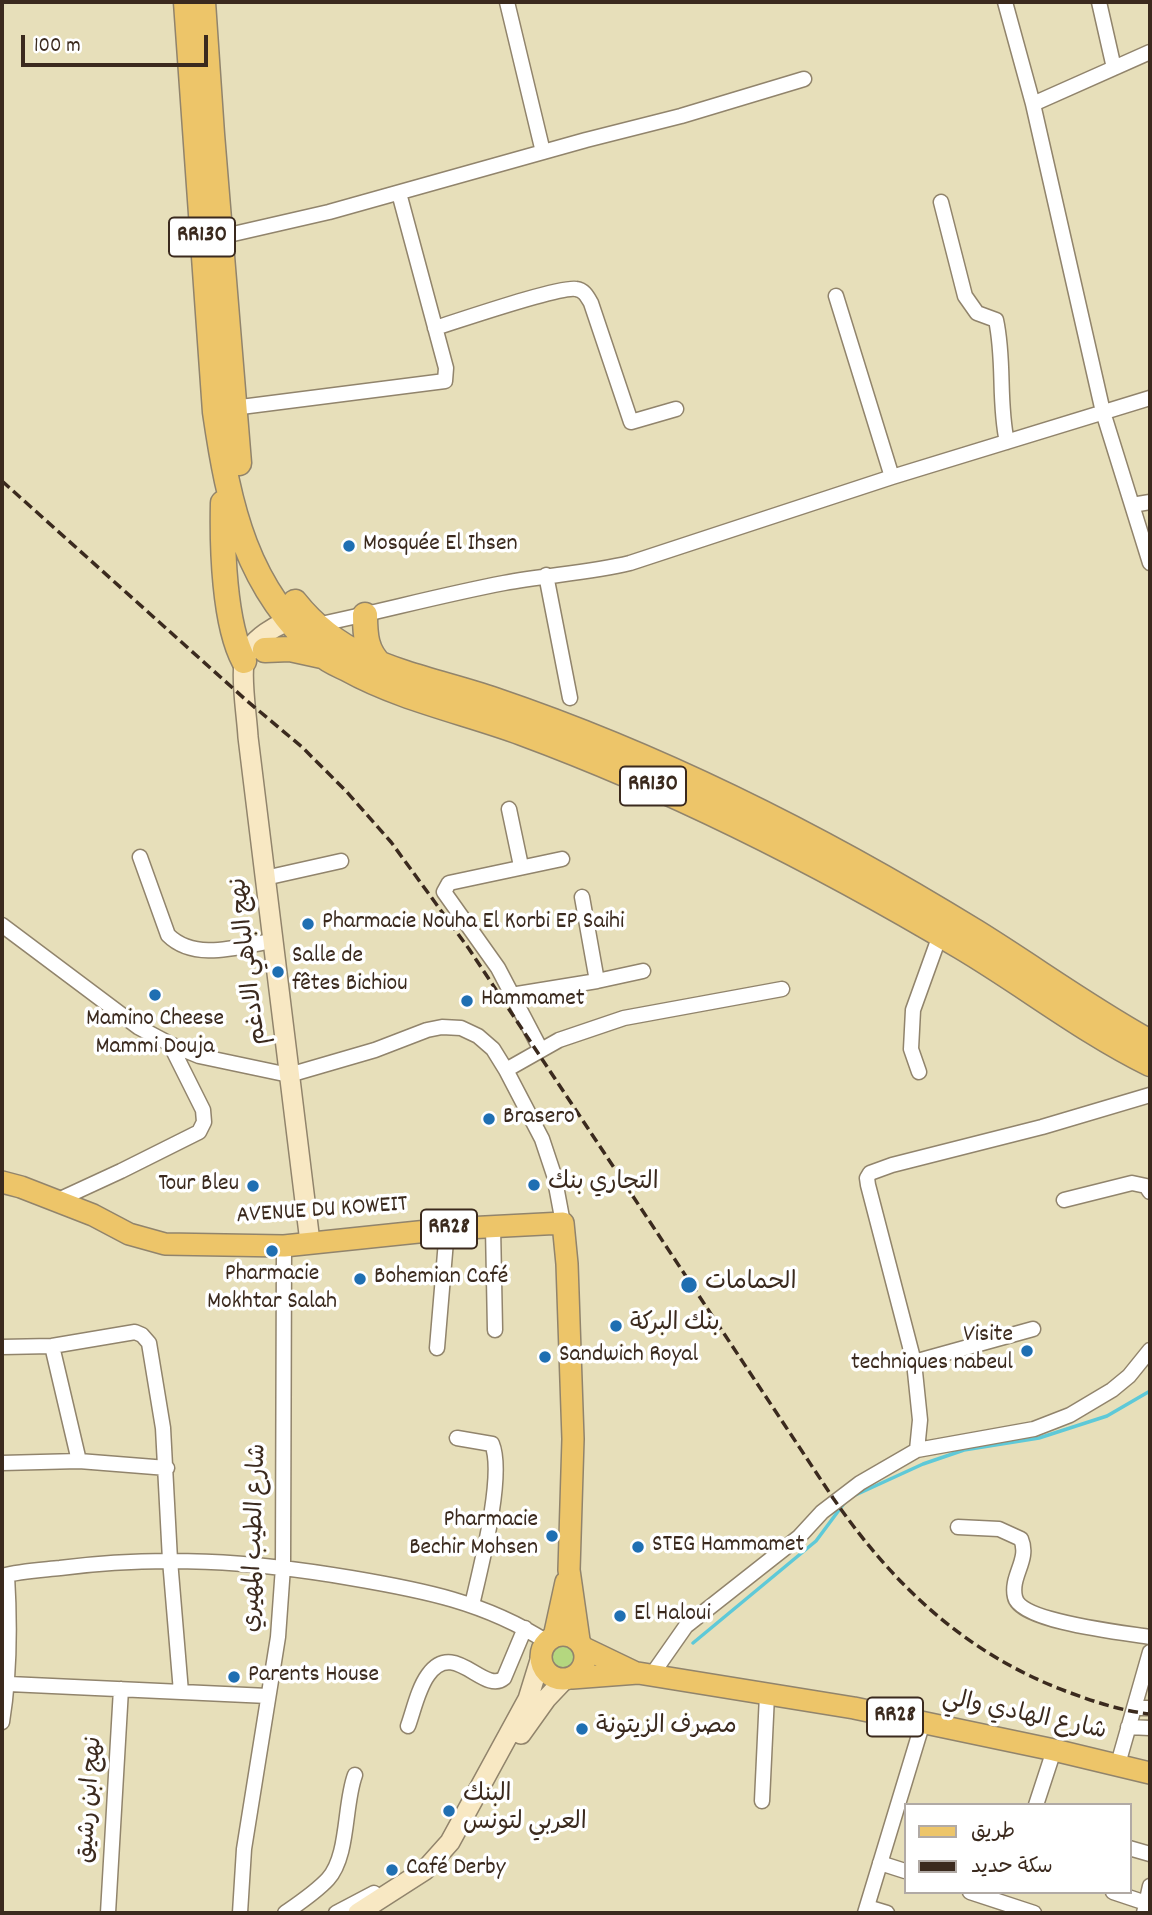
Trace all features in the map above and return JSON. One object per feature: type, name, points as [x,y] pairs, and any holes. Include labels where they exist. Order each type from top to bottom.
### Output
[{"type":"highway","name":"RR130","points":[[186,2],[214,399],[223,471],[239,528],[269,596],[360,656],[381,665],[495,699],[577,730],[696,781],[888,880],[1150,1042]]},
{"type":"highway","name":"RR130","points":[[204,2],[233,408],[237,452],[250,523],[268,563],[308,622],[324,657],[366,680],[573,752],[691,802],[778,844],[940,935],[1112,1045],[1150,1064]]},
{"type":"highway","points":[[223,471],[223,535],[230,621],[237,649],[251,662],[290,649],[324,657]]},
{"type":"highway","points":[[365,615],[365,639],[373,658],[381,665]]},
{"type":"main road","name":"AVENUE DU KOWEIT","points":[[2,1182],[93,1215],[129,1234],[165,1244],[284,1246],[447,1229],[563,1223]]},
{"type":"main road","points":[[563,1223],[573,1439],[569,1570],[581,1644],[586,1657],[579,1674],[568,1679],[555,1678],[548,1673],[547,1645],[569,1570]]},
{"type":"main road","name":"RR28","points":[[547,1645],[571,1636],[581,1644],[644,1674]]},
{"type":"main road","name":"RR28","points":[[568,1679],[644,1674]]},
{"type":"main road","name":"شارع الهادي والي","points":[[644,1674],[854,1708],[1150,1773]]},
{"type":"street","points":[[507,2],[543,152]]},
{"type":"street","points":[[1005,2],[1033,104],[1103,412],[1150,563]]},
{"type":"street","points":[[1099,2],[1114,68]]},
{"type":"street","points":[[1033,104],[1150,52]]},
{"type":"street","points":[[220,237],[329,212],[543,152],[670,120],[804,79]]},
{"type":"street","points":[[233,408],[445,381],[447,373],[399,193]]},
{"type":"street","points":[[941,202],[965,296],[977,313],[996,320],[1003,370],[1002,418],[1007,442]]},
{"type":"street","points":[[435,328],[551,293],[577,289],[587,295],[591,303],[631,422],[676,409]]},
{"type":"street","points":[[836,296],[892,477]]},
{"type":"street","points":[[251,662],[308,622],[365,615],[546,575],[604,569],[630,563],[892,477],[1150,398]]},
{"type":"street","points":[[1132,505],[1150,502]]},
{"type":"street","points":[[546,575],[570,698]]},
{"type":"street","name":"نهج الباهي الادغم","points":[[251,662],[248,737],[310,1242]]},
{"type":"street","points":[[509,809],[521,866]]},
{"type":"street","points":[[140,857],[168,935],[173,940],[214,951],[272,941]]},
{"type":"street","points":[[541,1050],[482,943],[444,892],[449,883],[562,859]]},
{"type":"street","points":[[265,878],[341,861]]},
{"type":"street","points":[[582,897],[597,981]]},
{"type":"street","points":[[2,925],[138,1027],[199,1056],[289,1075],[375,1050],[427,1030],[442,1027],[461,1028],[478,1036],[493,1049],[542,1139],[554,1175],[563,1223]]},
{"type":"street","points":[[919,1072],[911,1049],[913,1010],[940,935]]},
{"type":"street","points":[[511,995],[643,971]]},
{"type":"street","points":[[506,1070],[574,1034],[624,1018],[782,989]]},
{"type":"street","points":[[56,1201],[199,1132],[204,1122],[203,1110],[170,1044]]},
{"type":"street","points":[[917,1450],[920,1420],[914,1362],[868,1185],[867,1178],[870,1173],[1150,1095]]},
{"type":"street","points":[[1063,1200],[1132,1183],[1146,1186],[1150,1192]]},
{"type":"street","points":[[493,1227],[495,1331]]},
{"type":"street","points":[[437,1348],[447,1229]]},
{"type":"street","name":"شارع الطيب المهيري","points":[[240,1913],[244,1849],[278,1637],[283,1567],[284,1246]]},
{"type":"street","points":[[914,1362],[1033,1329]]},
{"type":"street","points":[[2,1347],[52,1346],[135,1332],[146,1338],[156,1378],[167,1468],[170,1559],[181,1692]]},
{"type":"street","points":[[52,1346],[79,1461]]},
{"type":"street","points":[[644,1674],[686,1626],[799,1537],[822,1511],[860,1483],[917,1450],[1023,1431],[1070,1415],[1112,1390],[1129,1376],[1150,1350]]},
{"type":"street","points":[[457,1438],[492,1444],[495,1452],[485,1551],[472,1605]]},
{"type":"street","points":[[2,1463],[79,1461],[167,1468]]},
{"type":"street","points":[[958,1527],[999,1529],[1021,1539],[1024,1554],[1014,1596],[1023,1609],[1056,1621],[1150,1637]]},
{"type":"street","points":[[2,1722],[9,1684],[10,1626],[4,1575],[94,1564],[170,1559],[283,1567],[423,1590],[504,1617],[525,1628],[547,1645],[528,1699],[451,1843],[446,1864],[429,1879],[376,1913]]},
{"type":"street","points":[[408,1726],[422,1684],[435,1667],[450,1662],[494,1683],[500,1682],[505,1678],[525,1628]]},
{"type":"street","points":[[1118,1764],[1150,1652]]},
{"type":"street","points":[[358,1913],[425,1870],[451,1843],[524,1729],[546,1699],[568,1679]]},
{"type":"street","points":[[9,1684],[268,1696]]},
{"type":"street","name":"نهج ابن رشيق","points":[[108,1913],[121,1689]]},
{"type":"street","points":[[762,1801],[766,1695]]},
{"type":"street","points":[[1134,1708],[1150,1708]]},
{"type":"street","points":[[887,1913],[866,1910],[880,1863],[899,1822],[923,1722]]},
{"type":"street","points":[[1129,1727],[1150,1728]]},
{"type":"street","points":[[1038,1803],[1054,1750]]},
{"type":"street","points":[[285,1913],[328,1879],[337,1862],[349,1790],[355,1775]]},
{"type":"street","points":[[337,1913],[414,1872],[451,1843]]},
{"type":"street","points":[[1131,1848],[1150,1854]]},
{"type":"street","points":[[880,1863],[904,1871]]},
{"type":"street","points":[[1117,1894],[1145,1908],[1150,1886]]},
{"type":"street","points":[[976,1894],[1034,1913]]},
{"type":"green space","points":[[562,1644],[572,1648],[576,1658],[572,1668],[562,1672],[552,1668],[548,1658],[552,1648]]},
{"type":"waterway","points":[[851,1497],[923,1464],[964,1450],[1039,1438],[1107,1416],[1150,1391]]},
{"type":"waterway","points":[[693,1643],[816,1541],[845,1502]]},
{"type":"railway","points":[[2,481],[302,747],[391,842],[469,949],[833,1498],[856,1530],[907,1588],[965,1637],[1031,1676],[1109,1706],[1150,1714]]},
{"type":"place","name":"Mosquée El Ihsen","points":[[349,546]]},
{"type":"place","name":"Pharmacie Nouha El Korbi EP Saihi","points":[[308,924]]},
{"type":"place","name":"Salle de fêtes Bichiou","points":[[278,972]]},
{"type":"place","name":"Mamino Cheese Mammi Douja","points":[[155,995]]},
{"type":"place","name":"Hammamet","points":[[467,1001]]},
{"type":"place","name":"Brasero","points":[[489,1119]]},
{"type":"place","name":"التجاري بنك","points":[[534,1185]]},
{"type":"place","name":"Tour Bleu","points":[[253,1186]]},
{"type":"place","name":"Pharmacie Mokhtar Salah","points":[[272,1251]]},
{"type":"place","name":"Bohemian Café","points":[[360,1279]]},
{"type":"place","name":"الحمامات","points":[[689,1285]]},
{"type":"place","name":"بنك البركة","points":[[616,1326]]},
{"type":"place","name":"Visite techniques nabeul","points":[[1027,1351]]},
{"type":"place","name":"Sandwich Royal","points":[[545,1357]]},
{"type":"place","name":"Pharmacie Bechir Mohsen","points":[[552,1536]]},
{"type":"place","name":"STEG Hammamet","points":[[638,1547]]},
{"type":"place","name":"El Haloui","points":[[620,1616]]},
{"type":"place","name":"Parents House","points":[[234,1677]]},
{"type":"place","name":"مصرف الزيتونة","points":[[582,1729]]},
{"type":"place","name":"البنك العربي لتونس","points":[[449,1811]]},
{"type":"place","name":"Café Derby","points":[[392,1870]]}]
